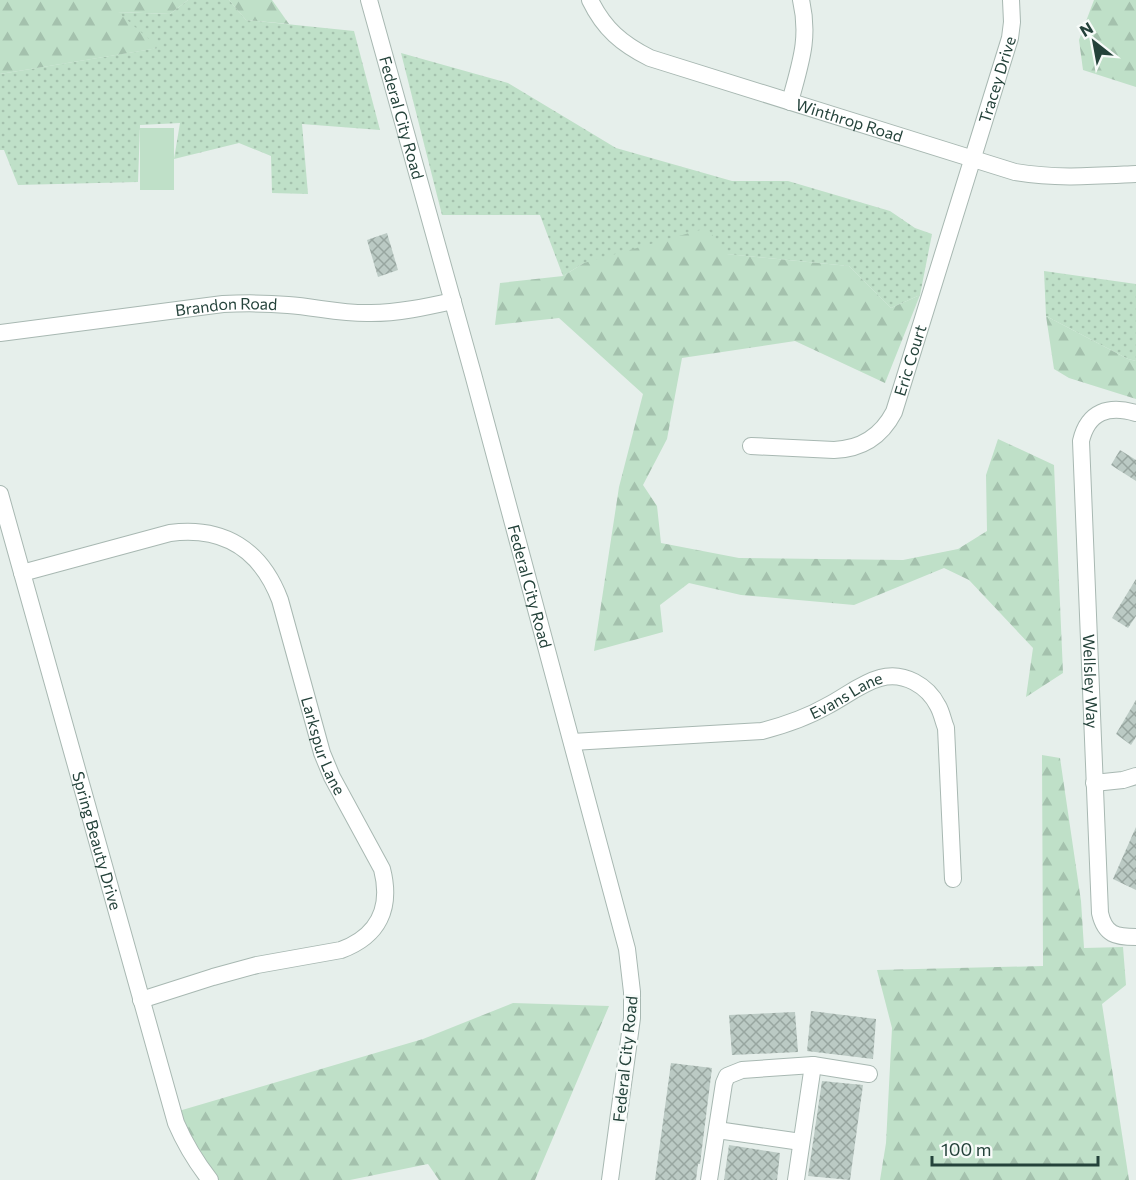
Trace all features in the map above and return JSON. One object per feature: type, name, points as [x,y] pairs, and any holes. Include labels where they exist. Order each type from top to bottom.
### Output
[{"type":"street","name":"Federal City Road","points":[[369,0],[453,301],[627,949],[632,1018],[610,1180]]},
{"type":"street","name":"Winthrop Road","points":[[590,0],[606,27],[619,40],[651,58],[1015,172],[1056,177],[1136,174]]},
{"type":"street","points":[[790,102],[804,48],[805,24],[801,0]]},
{"type":"street","name":"Tracey Drive","points":[[973,159],[1010,38],[1011,0]]},
{"type":"street","name":"Eric Court","points":[[751,446],[846,450],[870,441],[889,422],[973,159]]},
{"type":"street","name":"Brandon Road","points":[[0,333],[223,304],[256,303],[371,313],[401,311],[453,301]]},
{"type":"street","name":"Wellsley Way","points":[[1129,937],[1114,935],[1107,930],[1100,913],[1081,441],[1083,431],[1089,422],[1103,411],[1113,409],[1136,413]]},
{"type":"street","name":"Spring Beauty Drive","points":[[0,494],[176,1123],[184,1142],[210,1180]]},
{"type":"street","name":"Larkspur Lane","points":[[22,573],[170,533],[185,531],[217,535],[245,549],[267,572],[274,585],[322,753],[332,777],[382,869],[386,894],[381,917],[365,938],[354,945],[341,950],[257,965],[141,1000]]},
{"type":"street","name":"Evans Lane","points":[[572,742],[762,731],[788,725],[880,678],[890,676],[908,679],[917,683],[935,700],[946,728],[953,879]]},
{"type":"street","points":[[1094,783],[1123,780],[1136,776]]},
{"type":"street","points":[[796,1180],[813,1065]]},
{"type":"street","points":[[709,1180],[724,1083],[727,1077],[742,1070],[813,1065],[869,1074]]},
{"type":"street","points":[[717,1130],[801,1142]]},
{"type":"green space","points":[[0,0],[188,0],[170,14],[118,12],[159,48],[0,74]]},
{"type":"green space","points":[[188,0],[229,0],[246,20],[354,31],[380,130],[302,124],[308,194],[272,193],[271,156],[239,143],[174,159],[180,123],[140,125],[138,182],[18,185],[4,150],[0,150],[0,74],[158,48],[117,12],[170,14]]},
{"type":"green space","points":[[229,0],[272,0],[289,24],[246,20]]},
{"type":"green space","points":[[1094,0],[1136,0],[1136,87],[1083,70],[1079,40]]},
{"type":"green space","points":[[401,53],[508,83],[616,148],[732,181],[788,181],[890,211],[915,228],[932,234],[920,295],[891,308],[849,266],[726,254],[584,263],[563,276],[540,215],[442,215]]},
{"type":"green space","points":[[140,128],[174,128],[174,190],[140,190]]},
{"type":"green space","points":[[707,228],[727,254],[849,266],[891,308],[920,295],[885,383],[795,341],[682,358],[667,439],[643,485],[657,506],[661,543],[739,558],[903,560],[958,549],[987,531],[986,475],[998,439],[1054,465],[1063,673],[1026,697],[1033,648],[969,580],[944,568],[854,605],[741,595],[689,583],[660,605],[663,632],[594,651],[619,487],[643,394],[559,318],[495,325],[500,283],[563,276],[584,263]]},
{"type":"green space","points":[[1044,271],[1136,284],[1136,361],[1046,316]]},
{"type":"green space","points":[[1046,316],[1136,361],[1136,399],[1069,378],[1054,369]]},
{"type":"green space","points":[[1042,755],[1060,758],[1081,901],[1084,948],[1123,947],[1126,985],[1102,1004],[1129,1180],[880,1180],[886,1143],[892,1028],[877,970],[1043,966]]},
{"type":"green space","points":[[513,1003],[609,1006],[535,1180],[439,1180],[428,1164],[350,1180],[212,1180],[172,1113],[423,1039]]},
{"type":"building","points":[[387,233],[398,270],[378,277],[367,240]]},
{"type":"building","points":[[1120,450],[1136,460],[1136,481],[1111,465]]},
{"type":"building","points":[[1136,579],[1136,616],[1128,628],[1112,618]]},
{"type":"building","points":[[1136,700],[1136,737],[1131,745],[1116,734]]},
{"type":"building","points":[[1136,827],[1136,890],[1113,879]]},
{"type":"building","points":[[811,1011],[876,1019],[873,1059],[807,1051]]},
{"type":"building","points":[[795,1012],[798,1052],[732,1055],[729,1015]]},
{"type":"building","points":[[671,1063],[712,1068],[696,1180],[655,1180]]},
{"type":"building","points":[[822,1081],[863,1085],[850,1180],[808,1176]]},
{"type":"building","points":[[729,1145],[780,1153],[777,1180],[724,1180]]}]
